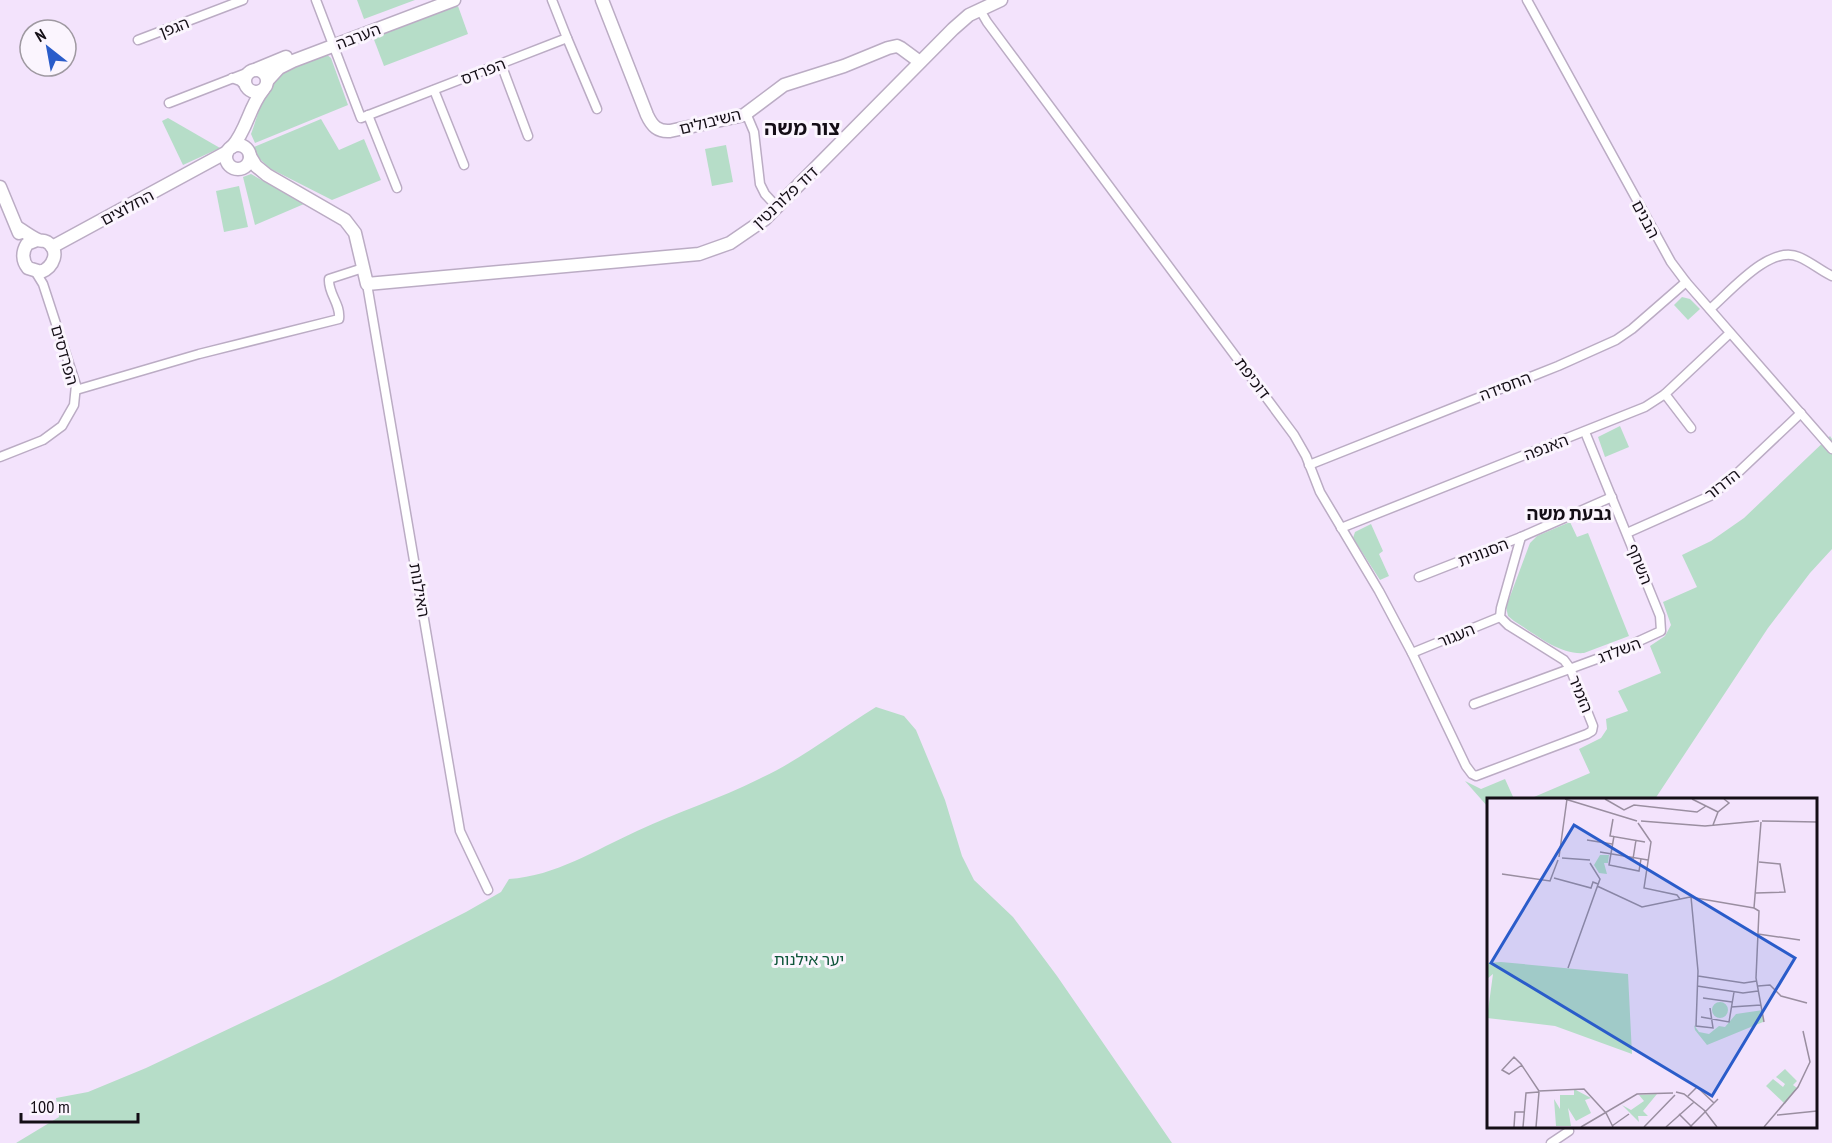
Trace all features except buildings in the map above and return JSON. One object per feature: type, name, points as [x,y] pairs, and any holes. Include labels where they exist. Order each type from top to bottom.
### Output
[{"type":"street","name":"הגפן","points":[[138,40],[243,0]]},
{"type":"street","points":[[316,0],[332,43],[397,188]]},
{"type":"street","name":"הערבה","points":[[265,85],[286,64],[436,0]]},
{"type":"street","name":"הערבה","points":[[169,104],[232,78],[454,0]]},
{"type":"street","points":[[552,0],[597,109]]},
{"type":"street","name":"השיבולים","points":[[602,0],[647,115],[656,129],[670,131],[733,118],[746,113],[784,85],[844,66],[888,48],[897,46],[920,62]]},
{"type":"street","name":"דוד פלורנטין","points":[[367,284],[699,254],[730,243],[765,219],[952,29],[980,10],[1001,0]]},
{"type":"street","name":"הבנים","points":[[1527,0],[1660,245],[1686,282],[1832,449]]},
{"type":"street","name":"דוכיפת","points":[[980,10],[1046,104],[1287,425],[1302,449],[1316,484],[1380,591],[1466,766],[1476,776]]},
{"type":"street","name":"הפרדס","points":[[365,116],[567,38]]},
{"type":"street","points":[[501,64],[528,136]]},
{"type":"street","points":[[246,124],[249,162],[235,167],[226,160],[230,149],[239,139],[251,110],[265,85],[264,73],[253,71],[245,78],[252,99],[251,110]]},
{"type":"street","points":[[232,78],[256,92],[265,85]]},
{"type":"street","points":[[434,90],[464,165]]},
{"type":"street","points":[[746,113],[754,132],[760,183],[777,207]]},
{"type":"street","points":[[230,149],[240,145],[248,153]]},
{"type":"street","name":"החלוצים","points":[[52,247],[230,149]]},
{"type":"street","name":"החלוצים","points":[[248,153],[256,166],[267,175],[345,220],[355,233],[367,284]]},
{"type":"street","name":"החלוצים","points":[[202,166],[235,167],[267,175]]},
{"type":"street","points":[[0,187],[25,248],[23,261],[28,268],[41,270],[54,259],[52,247],[44,241],[32,241],[25,248]]},
{"type":"street","points":[[17,227],[37,240]]},
{"type":"street","points":[[1710,309],[1761,264],[1782,255],[1800,257],[1832,276]]},
{"type":"street","points":[[76,390],[199,354],[339,319],[340,312],[328,287],[329,279],[363,268]]},
{"type":"street","name":"הפרדסים","points":[[0,457],[43,440],[62,426],[74,405],[76,385],[43,284],[41,270]]},
{"type":"street","name":"החסידה","points":[[1309,465],[1558,366],[1616,340],[1686,282]]},
{"type":"street","name":"האילנות","points":[[367,284],[460,831],[488,890]]},
{"type":"street","name":"האנפה","points":[[1341,528],[1645,407],[1665,394],[1730,333]]},
{"type":"street","points":[[1665,394],[1691,428]]},
{"type":"street","name":"הדרור","points":[[1627,533],[1710,496],[1801,413]]},
{"type":"street","name":"השחף","points":[[1585,432],[1660,616],[1661,631]]},
{"type":"street","name":"הסנונית","points":[[1419,577],[1521,537],[1612,497]]},
{"type":"street","points":[[1500,617],[1500,608],[1521,537]]},
{"type":"street","name":"העגור","points":[[1412,653],[1500,617]]},
{"type":"street","name":"הזמיר","points":[[1476,776],[1592,731],[1592,720],[1570,668],[1559,655],[1508,625],[1500,617]]},
{"type":"street","name":"השלדג","points":[[1474,704],[1650,638],[1661,631]]},
{"type":"street","points":[[1551,1143],[1569,1131]]},
{"type":"green space","points":[[357,0],[415,0],[364,19]]},
{"type":"green space","points":[[458,6],[468,34],[384,66],[373,37]]},
{"type":"green space","points":[[326,54],[331,58],[348,105],[255,143],[251,134],[264,96],[272,82],[288,69]]},
{"type":"green space","points":[[168,118],[220,148],[183,165],[162,121]]},
{"type":"green space","points":[[321,119],[339,150],[364,139],[381,180],[332,200],[269,168],[259,158],[254,147]]},
{"type":"green space","points":[[726,145],[733,182],[712,186],[705,149]]},
{"type":"green space","points":[[251,174],[304,204],[255,225],[243,177]]},
{"type":"green space","points":[[239,186],[248,227],[224,232],[216,191]]},
{"type":"green space","points":[[1682,297],[1690,299],[1700,309],[1688,320],[1674,305]]},
{"type":"green space","points":[[1620,426],[1629,447],[1605,457],[1598,437]]},
{"type":"green space","points":[[1830,436],[1832,439],[1832,549],[1810,573],[1768,628],[1656,798],[1532,798],[1590,773],[1579,749],[1601,738],[1607,729],[1606,719],[1628,711],[1618,691],[1661,673],[1650,646],[1665,636],[1671,625],[1663,602],[1697,587],[1682,555],[1711,541],[1744,518]]},
{"type":"green space","points":[[1570,522],[1577,537],[1588,533],[1629,636],[1584,653],[1565,651],[1547,642],[1508,616],[1506,607],[1530,543],[1537,536]]},
{"type":"green space","points":[[1371,524],[1383,551],[1379,554],[1389,576],[1380,580],[1353,538],[1355,532]]},
{"type":"green space","name":"יער אילנות","points":[[876,707],[904,716],[916,730],[945,800],[962,856],[974,880],[1013,917],[1057,976],[1172,1143],[16,1143],[59,1117],[56,1098],[88,1092],[146,1068],[330,981],[466,912],[501,892],[509,879],[559,868],[652,824],[744,786],[789,763]]},
{"type":"green space","points":[[1505,779],[1514,798],[1487,798],[1487,806],[1465,781],[1481,789]]},
{"type":"district","name":"צור משה","points":[[802,128]]},
{"type":"district","name":"גבעת משה","points":[[1569,514]]}]
